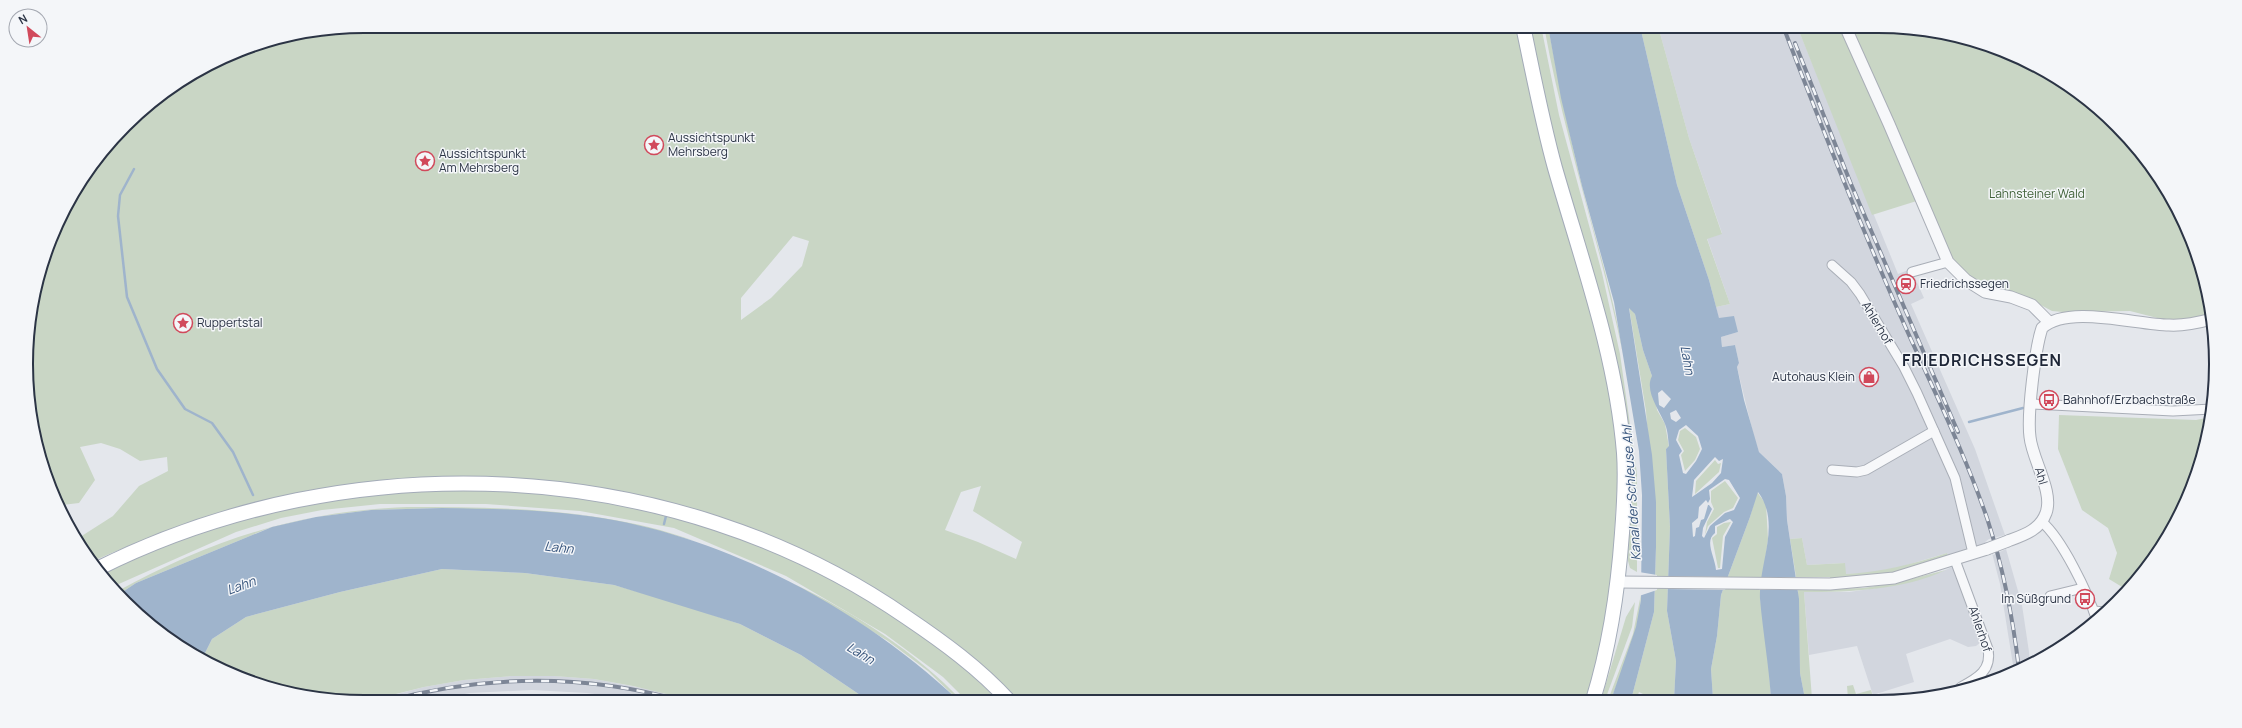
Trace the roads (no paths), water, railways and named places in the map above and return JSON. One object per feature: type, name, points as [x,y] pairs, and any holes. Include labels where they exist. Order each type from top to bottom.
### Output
[{"type":"main road","points":[[1524,33],[1546,136],[1602,329],[1617,403],[1624,469],[1623,582],[1594,695]]},
{"type":"main road","points":[[102,567],[137,549],[214,521],[294,499],[334,492],[418,485],[510,485],[620,498],[668,508],[714,521],[783,548],[837,574],[885,602],[932,635],[969,663],[1003,695]]},
{"type":"street","points":[[1848,33],[1948,262],[1966,280],[1985,292],[2011,297],[2032,305],[2048,322],[2058,319],[2117,318],[2167,325],[2183,325],[2206,320]]},
{"type":"street","points":[[1912,272],[1948,262]]},
{"type":"street","name":"Ahlerhof","points":[[1832,265],[1851,282],[1904,368],[1934,431],[1956,483],[1969,542],[1973,553]]},
{"type":"street","name":"Ahl","points":[[2042,522],[2047,512],[2047,501],[2030,438],[2032,404],[2040,336],[2042,328],[2048,322]]},
{"type":"street","points":[[2032,404],[2173,411],[2206,410]]},
{"type":"street","points":[[1832,470],[1857,472],[1866,470],[1934,431]]},
{"type":"street","points":[[1623,582],[1830,584],[1894,578],[1987,549],[2028,533],[2042,522],[2056,537],[2095,614]]},
{"type":"street","name":"Ahlerhof","points":[[1954,560],[1988,649],[1990,659],[1986,669],[1966,683]]},
{"type":"street","points":[[2050,596],[2083,588]]},
{"type":"water","name":"Lahn","points":[[1549,33],[1642,33],[1677,185],[1709,280],[1719,318],[1734,316],[1738,332],[1721,337],[1722,347],[1735,345],[1739,363],[1737,367],[1744,400],[1759,452],[1782,474],[1786,496],[1787,520],[1799,599],[1800,673],[1804,695],[1771,695],[1760,599],[1760,586],[1769,531],[1765,504],[1758,492],[1721,595],[1717,636],[1711,669],[1713,695],[1674,695],[1676,661],[1667,611],[1670,527],[1666,449],[1669,446],[1667,429],[1651,394],[1650,382],[1652,376],[1643,350],[1635,314],[1629,308],[1652,455],[1656,502],[1654,612],[1632,695],[1613,695],[1636,627],[1641,600],[1642,495],[1639,451],[1614,302],[1582,186],[1561,98]],"holes":[[[1662,390],[1671,399],[1664,408],[1659,405],[1658,393]],[[1676,410],[1681,418],[1676,422],[1671,419],[1670,413]],[[1686,425],[1698,436],[1702,449],[1696,461],[1686,474],[1683,473],[1679,455],[1682,451],[1676,440],[1679,430]],[[1715,457],[1719,461],[1723,459],[1721,473],[1712,483],[1692,497],[1694,480]],[[1725,479],[1729,480],[1740,498],[1734,510],[1725,513],[1710,526],[1704,538],[1702,536],[1703,528],[1712,509],[1708,505],[1704,519],[1701,520],[1699,527],[1696,528],[1695,536],[1693,537],[1692,523],[1698,518],[1699,507],[1706,500],[1708,503],[1710,499],[1709,490]],[[1730,519],[1733,522],[1725,537],[1722,569],[1716,570],[1710,545],[1710,540],[1715,533],[1715,526]]]},
{"type":"water","name":"Lahn","points":[[442,508],[529,510],[563,513],[632,524],[683,538],[734,556],[784,579],[832,605],[877,635],[920,667],[952,695],[860,695],[801,655],[740,624],[614,585],[525,573],[442,569],[340,592],[246,617],[212,639],[204,654],[162,627],[124,591],[136,583],[272,527],[316,517],[371,510]]},
{"type":"waterway","points":[[134,169],[120,195],[118,216],[127,297],[157,369],[185,409],[212,423],[233,452],[253,495]]},
{"type":"waterway","points":[[1969,422],[2023,408]]},
{"type":"waterway","points":[[664,524],[666,516]]},
{"type":"railway","points":[[1786,33],[1862,226],[1902,320],[1965,460],[1987,518],[2003,574],[2014,631],[2018,664]]},
{"type":"railway","points":[[1795,43],[1851,184],[1958,432]]},
{"type":"railway","points":[[412,695],[495,682],[532,681],[570,682],[607,686],[657,695]]},
{"type":"place","name":"Aussichtspunkt Mehrsberg","points":[[654,145]]},
{"type":"place","name":"Aussichtspunkt Am Mehrsberg","points":[[425,161]]},
{"type":"place","name":"Friedrichssegen","points":[[1906,284]]},
{"type":"place","name":"Ruppertstal","points":[[183,323]]},
{"type":"place","name":"Autohaus Klein","points":[[1869,377]]},
{"type":"place","name":"Bahnhof/Erzbachstraße","points":[[2049,400]]},
{"type":"place","name":"Im Süßgrund","points":[[2085,599]]},
{"type":"district","name":"FRIEDRICHSSEGEN","points":[[1982,360]]},
{"type":"park label","name":"Lahnsteiner Wald","points":[[2037,194]]},
{"type":"water label","name":"Kanal der Schleuse Ahl","points":[[1631,493]]}]
